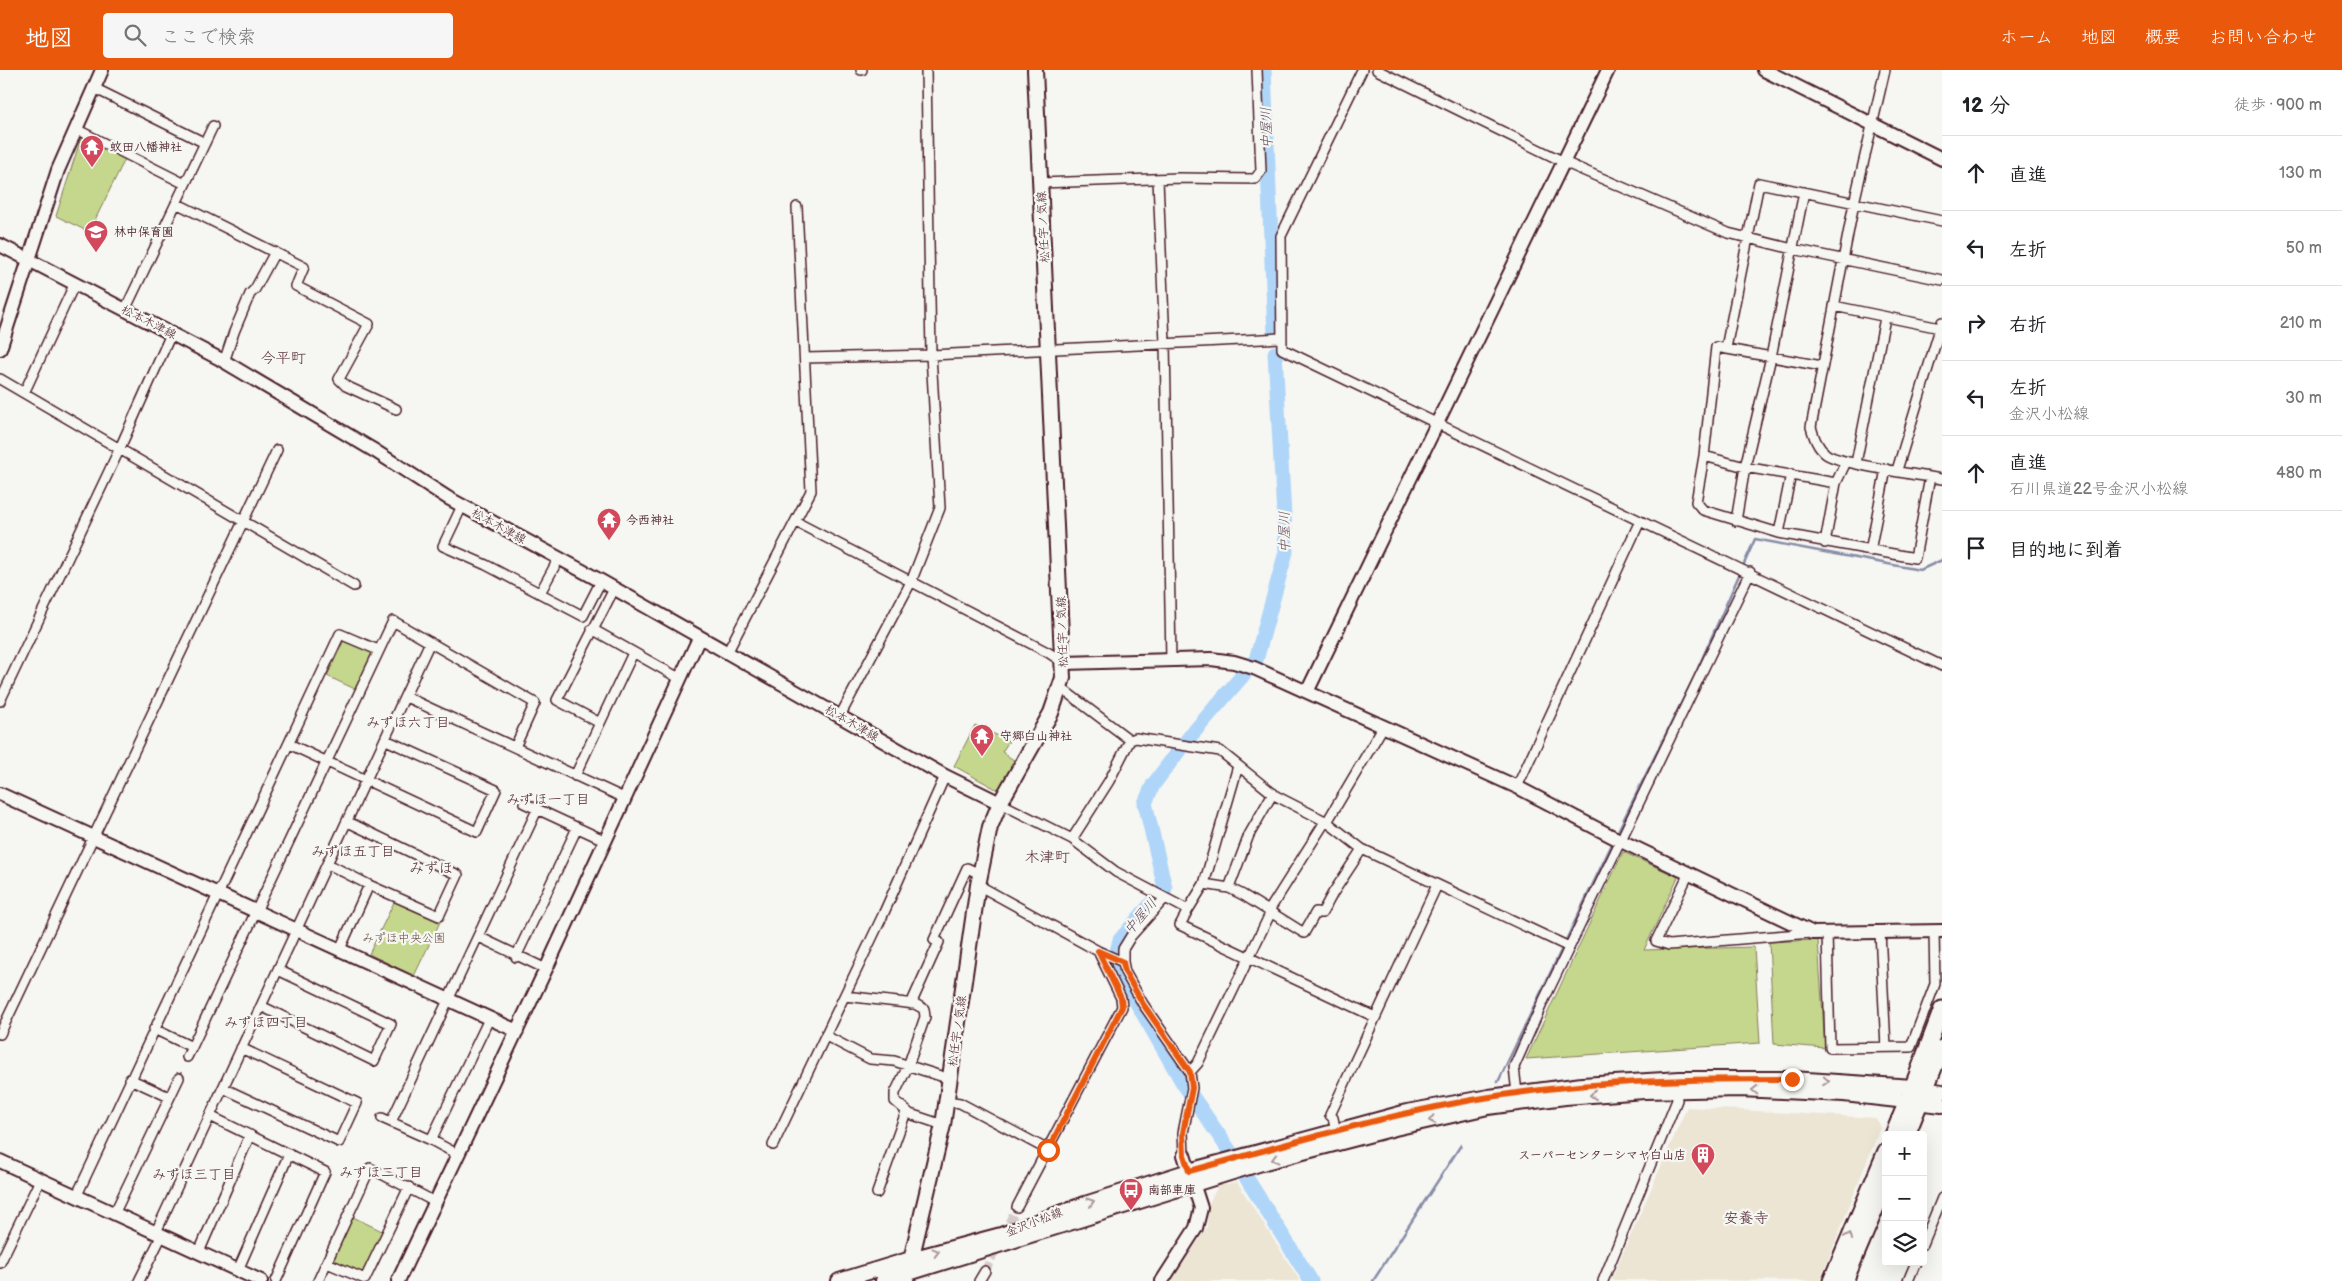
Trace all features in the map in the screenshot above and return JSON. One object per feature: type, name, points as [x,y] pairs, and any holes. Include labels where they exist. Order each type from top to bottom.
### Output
[{"type":"highway","points":[[1907,1131],[1942,1009]]},
{"type":"highway","points":[[1895,1131],[1942,1048]]},
{"type":"highway","points":[[1831,1281],[1882,1160]]},
{"type":"highway","points":[[1845,1281],[1882,1193]]},
{"type":"main road","name":"松任宇ノ気線","points":[[909,1271],[943,1124],[979,880],[990,828],[1000,803],[1052,713],[1061,688],[1064,663],[1035,70]]},
{"type":"main road","points":[[1230,1167],[1336,1132],[1407,1112],[1516,1093],[1619,1081],[1792,1079],[1917,1094],[1942,1105]]},
{"type":"main road","points":[[1247,1161],[1488,1108],[1574,1096],[1644,1091],[1794,1091],[1917,1094],[1942,1092]]},
{"type":"main road","name":"金沢小松線","points":[[839,1281],[909,1271],[1156,1194],[1194,1185],[1230,1167]]},
{"type":"main road","name":"金沢小松線","points":[[882,1281],[1085,1204],[1189,1171],[1230,1167]]},
{"type":"street","points":[[0,348],[30,261],[58,170],[102,70]]},
{"type":"street","points":[[840,716],[911,582],[940,508],[931,355],[926,70]]},
{"type":"street","points":[[1041,183],[1255,179],[1261,171],[1257,70]]},
{"type":"street","points":[[1362,70],[1282,236],[1282,349],[1640,521],[1745,569],[1942,666]]},
{"type":"street","points":[[1377,70],[1564,162],[1728,233],[1747,239],[1942,280]]},
{"type":"street","points":[[1308,690],[1608,70]]},
{"type":"street","points":[[1764,70],[1942,159]]},
{"type":"street","points":[[1885,70],[1871,123],[1854,203],[1811,428],[1816,442],[1826,454],[1846,462],[1856,462],[1942,479]]},
{"type":"street","points":[[94,88],[205,143]]},
{"type":"street","points":[[125,310],[214,126]]},
{"type":"street","points":[[76,129],[185,184]]},
{"type":"street","points":[[1158,180],[1165,343],[1171,660]]},
{"type":"street","points":[[1726,348],[1759,183],[1942,221]]},
{"type":"street","points":[[1736,521],[1745,467],[1771,357],[1804,192]]},
{"type":"street","points":[[176,203],[304,267],[296,286],[369,324],[339,378],[346,386],[396,409]]},
{"type":"street","points":[[727,653],[811,491],[797,207]]},
{"type":"street","name":"松本木津線","points":[[0,245],[224,362],[375,450],[412,476],[462,506],[601,581],[945,776],[1000,803]]},
{"type":"street","points":[[224,362],[250,294],[255,289],[274,252]]},
{"type":"street","points":[[24,393],[74,284]]},
{"type":"street","points":[[1834,306],[1885,318],[1941,325],[1897,470]]},
{"type":"street","points":[[1856,462],[1885,318]]},
{"type":"street","points":[[0,701],[120,448],[171,334]]},
{"type":"street","points":[[805,358],[931,355],[1281,338]]},
{"type":"street","points":[[1822,366],[1716,347],[1704,456],[1696,502],[1703,510],[1779,534],[1915,558],[1930,477]]},
{"type":"street","points":[[0,379],[354,586]]},
{"type":"street","points":[[0,1034],[242,519],[277,450]]},
{"type":"street","points":[[1704,456],[1745,467],[1836,483]]},
{"type":"street","points":[[1825,543],[1836,483],[1846,462]]},
{"type":"street","points":[[1870,551],[1886,469]]},
{"type":"street","points":[[1779,534],[1790,474]]},
{"type":"street","points":[[462,506],[443,546],[486,565],[584,616],[601,581]]},
{"type":"street","points":[[1517,787],[1640,521]]},
{"type":"street","points":[[796,522],[1049,653],[1064,663],[1211,659],[1251,667],[1308,690],[1383,727],[1517,787],[1616,838],[1814,933]]},
{"type":"street","points":[[540,593],[559,558]]},
{"type":"street","points":[[1516,1093],[1514,1067],[1565,945],[1616,838],[1657,768],[1713,646],[1745,569]]},
{"type":"street","points":[[600,723],[557,700],[614,589]]},
{"type":"street","points":[[187,1057],[393,621],[536,703],[515,747]]},
{"type":"street","points":[[592,630],[678,678]]},
{"type":"street","points":[[76,1195],[340,634],[378,650]]},
{"type":"street","points":[[398,1281],[546,969],[678,678],[699,638]]},
{"type":"street","points":[[139,1281],[210,1116],[298,930],[430,642]]},
{"type":"street","points":[[575,776],[633,653]]},
{"type":"street","points":[[1061,688],[1130,740]]},
{"type":"street","points":[[406,696],[624,798]]},
{"type":"street","points":[[1190,1072],[1198,1064],[1270,912],[1308,849],[1327,822],[1383,727]]},
{"type":"street","points":[[1072,839],[1109,781],[1130,740],[1136,738],[1220,751],[1273,793],[1327,822],[1362,849],[1565,945]]},
{"type":"street","points":[[289,744],[477,832],[496,790],[386,740]]},
{"type":"street","points":[[1238,766],[1204,884],[1180,925],[1375,1017]]},
{"type":"street","points":[[773,1145],[845,996],[945,776]]},
{"type":"street","points":[[1229,888],[1249,835],[1273,793]]},
{"type":"street","points":[[0,794],[517,1031]]},
{"type":"street","points":[[524,803],[604,840]]},
{"type":"street","points":[[1000,803],[1072,839],[1116,872],[1188,910]]},
{"type":"street","points":[[391,1122],[538,810]]},
{"type":"street","points":[[328,864],[369,885],[439,916],[458,875],[348,822]]},
{"type":"street","points":[[516,957],[577,828]]},
{"type":"street","points":[[1204,884],[1229,888],[1244,895],[1304,933],[1316,912],[1322,913],[1362,849]]},
{"type":"street","points":[[911,1004],[967,868],[979,880],[1098,951],[1117,959],[1143,1004],[1190,1072],[1192,1088],[1183,1133],[1184,1155],[1201,1208],[1196,1228],[1162,1281]]},
{"type":"street","points":[[1689,873],[1656,941],[1669,945],[1814,933],[1938,931],[1935,984],[1912,1047],[1830,1048],[1827,934]]},
{"type":"street","points":[[340,950],[369,885]]},
{"type":"street","points":[[1336,1132],[1333,1118],[1330,1115],[1437,885]]},
{"type":"street","points":[[1117,959],[1161,895]]},
{"type":"street","points":[[1880,932],[1886,1047]]},
{"type":"street","points":[[479,937],[516,957],[546,969]]},
{"type":"street","points":[[1018,1207],[1122,1007],[1121,998],[1098,951]]},
{"type":"street","points":[[261,1006],[374,1061],[391,1024],[278,970]]},
{"type":"street","points":[[845,996],[911,1004],[924,1009],[926,1016],[908,1066],[894,1093],[895,1101],[906,1112],[943,1124]]},
{"type":"street","points":[[431,1140],[489,1019]]},
{"type":"street","points":[[154,1029],[192,1047]]},
{"type":"street","points":[[826,1036],[870,1059],[894,1061],[950,1079]]},
{"type":"street","points":[[223,1088],[339,1142],[357,1103],[241,1048]]},
{"type":"street","points":[[115,1212],[178,1078]]},
{"type":"street","points":[[130,1080],[169,1097]]},
{"type":"street","points":[[1603,1281],[1677,1100],[1676,1091]]},
{"type":"street","points":[[947,1101],[960,1103],[1048,1150]]},
{"type":"street","points":[[877,1193],[906,1112]]},
{"type":"street","points":[[210,1116],[325,1172],[276,1281]]},
{"type":"street","points":[[382,1118],[457,1154]]},
{"type":"street","points":[[198,1252],[250,1135]]},
{"type":"street","points":[[238,1270],[289,1154]]},
{"type":"street","points":[[0,1161],[115,1212],[261,1281]]},
{"type":"street","points":[[318,1281],[370,1168],[435,1202]]},
{"type":"street","points":[[0,1263],[40,1180]]},
{"type":"street","points":[[327,1264],[364,1279],[409,1187]]},
{"type":"street","points":[[1927,1234],[1942,1198]]},
{"type":"street","points":[[1908,1281],[1914,1266]]},
{"type":"street","points":[[980,1281],[985,1271]]},
{"type":"shaded area","points":[[1687,1107],[1876,1118],[1880,1128],[1820,1281],[1611,1280]]},
{"type":"shaded area","points":[[1237,1182],[1300,1281],[1171,1281],[1207,1227],[1208,1205],[1218,1186]]},
{"type":"green space","points":[[81,138],[126,157],[89,232],[56,216]]},
{"type":"green space","points":[[344,640],[373,652],[355,689],[327,676]]},
{"type":"green space","points":[[975,725],[1009,741],[1002,752],[1018,763],[1005,786],[996,789],[954,766]]},
{"type":"green space","points":[[1623,852],[1678,877],[1644,950],[1754,947],[1760,1043],[1526,1059]]},
{"type":"green space","name":"みずほ中央公園","points":[[395,900],[440,922],[414,976],[369,954]]},
{"type":"green space","points":[[1818,940],[1825,1048],[1774,1044],[1769,942]]},
{"type":"green space","points":[[353,1217],[384,1232],[363,1275],[332,1261]]},
{"type":"waterway","name":"中屋川","points":[[1264,70],[1275,335]]},
{"type":"waterway","name":"中屋川","points":[[1187,740],[1256,660],[1286,552],[1275,353]]},
{"type":"waterway","points":[[1616,835],[1694,677],[1755,539],[1920,570],[1942,560]]},
{"type":"waterway","name":"中屋川","points":[[1180,749],[1153,785],[1145,803],[1165,888],[1120,940],[1114,963],[1183,1083],[1229,1150],[1311,1281]]},
{"type":"waterway","points":[[1498,1082],[1613,842]]},
{"type":"waterway","points":[[1373,1281],[1461,1145]]},
{"type":"tunnel","points":[[985,1271],[1017,1207]]},
{"type":"place","name":"蚊田八幡神社","points":[[92,168]]},
{"type":"place","name":"林中保育園","points":[[96,253]]},
{"type":"place","name":"今西神社","points":[[609,541]]},
{"type":"place","name":"守郷白山神社","points":[[982,757]]},
{"type":"place","name":"スーパーセンターシマヤ白山店","points":[[1703,1176]]},
{"type":"place","name":"南部車庫","points":[[1131,1211]]},
{"type":"district","name":"今平町","points":[[283,358]]},
{"type":"district","name":"みずほ六丁目","points":[[408,722]]},
{"type":"district","name":"みずほ一丁目","points":[[548,799]]},
{"type":"district","name":"みずほ五丁目","points":[[353,851]]},
{"type":"district","name":"木津町","points":[[1047,857]]},
{"type":"district","name":"みずほ","points":[[431,868]]},
{"type":"district","name":"みずほ四丁目","points":[[266,1022]]},
{"type":"district","name":"みずほ二丁目","points":[[381,1172]]},
{"type":"district","name":"みずほ三丁目","points":[[194,1174]]},
{"type":"district","name":"安養寺","points":[[1746,1218]]},
{"type":"route","points":[[1048,1150],[1122,1007],[1121,998],[1098,951],[1123,962],[1125,972],[1143,1004],[1190,1072],[1191,1100],[1183,1133],[1184,1155],[1189,1171],[1407,1112],[1489,1097],[1619,1081],[1792,1079]]}]
